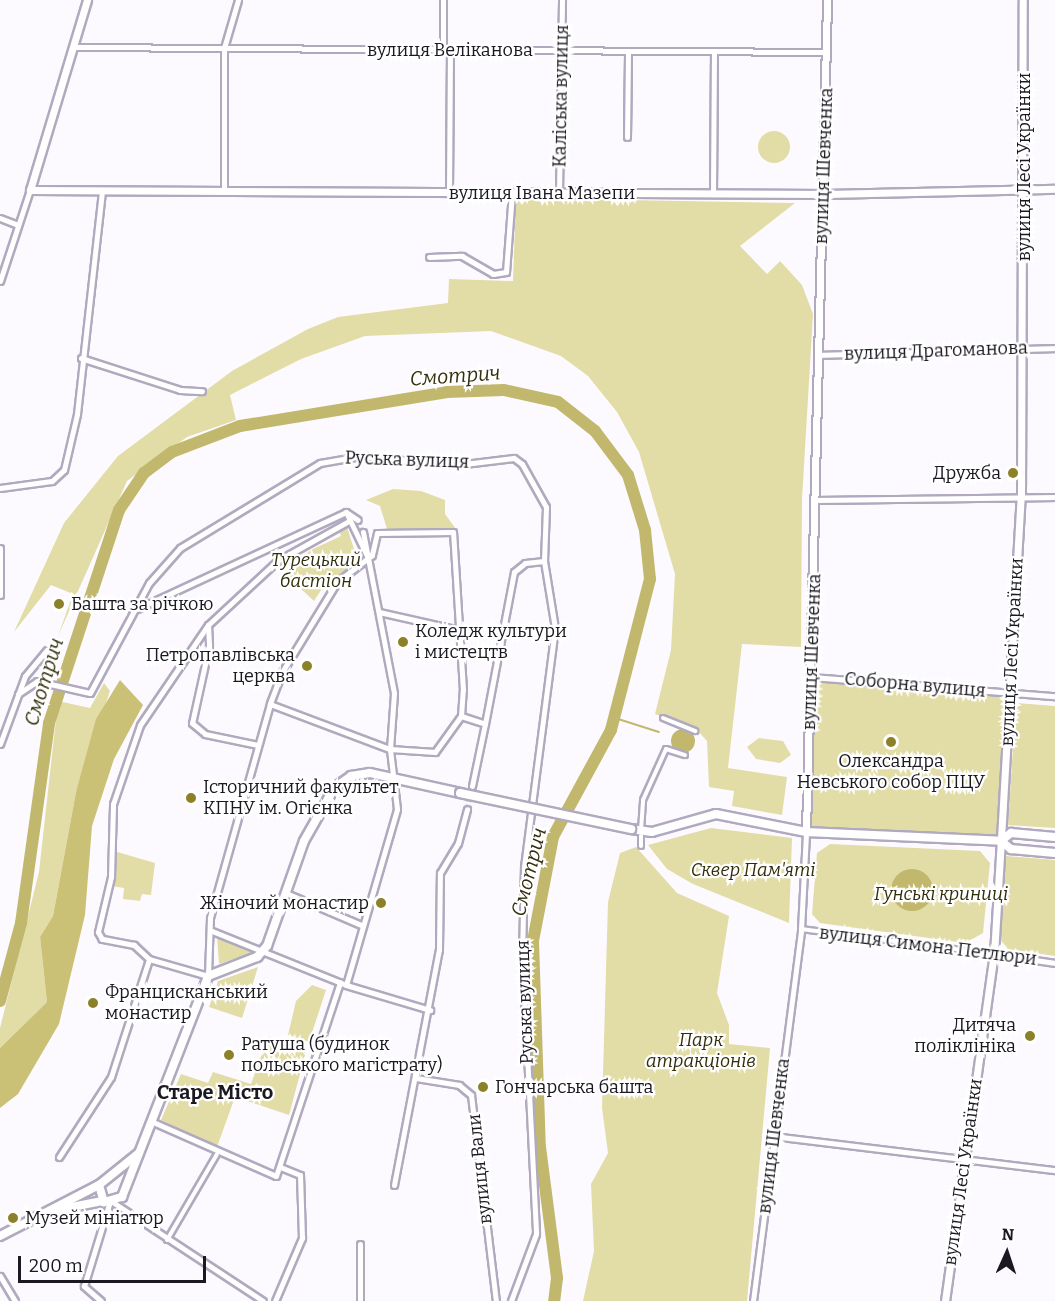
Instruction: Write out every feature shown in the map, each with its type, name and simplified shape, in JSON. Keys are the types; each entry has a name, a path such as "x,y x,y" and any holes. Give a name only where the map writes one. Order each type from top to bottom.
{"main road":[{"path":"35,1214 109,1203 124,1190 153,1122 208,976 264,949 304,841 334,788 351,776 391,775 460,793 641,833 716,814 807,832 1000,841 1011,849 1055,853"},
{"path":"1000,841 1011,834 1055,837"},
{"path":"0,1236 35,1214 99,1185 142,1150"},
{"path":"109,1178 124,1190"},
{"path":"99,1185 109,1203"}],"street":[{"path":"0,281 87,0"},
{"path":"224,191 224,48 238,0"},
{"path":"443,0 443,50"},
{"name":"Каліська вулиця","path":"559,193 562,0"},
{"name":"вулиця Шевченка","path":"753,1301 801,929 807,832 818,500 818,355 826,194 827,0"},
{"name":"вулиця Лесі Українки","path":"945,1301 994,954 1021,497 1026,189 1023,0"},
{"name":"вулиця Веліканова","path":"73,48 827,51"},
{"path":"449,192 450,50"},
{"path":"627,137 628,51"},
{"path":"713,194 714,51"},
{"name":"вулиця Івана Мазепи","path":"30,190 826,194 1055,189"},
{"path":"0,488 62,474 77,414 81,358 102,190"},
{"path":"429,257 462,256 493,274 506,272 512,193"},
{"path":"0,218 18,225"},
{"name":"вулиця Драгоманова","path":"818,355 1055,348"},
{"path":"81,358 174,388 202,391"},
{"name":"Руська вулиця","path":"18,694 30,683 44,681 84,693 96,687 149,583 180,548 253,499 340,456 456,465 514,458 546,507 544,561 555,628 526,840 522,955 536,1234 511,1301"},
{"path":"818,500 1055,497"},
{"path":"346,512 358,520"},
{"path":"346,512 368,558"},
{"path":"135,610 346,512"},
{"path":"270,704 390,749 435,752 460,716 459,630 453,531 377,533 368,558 337,582 282,672 270,704 258,745 210,918 212,931 208,976 149,959 134,945 98,936 111,877 112,804 134,736 208,625 277,561 349,521"},
{"path":"153,1122 217,1155 276,1176 280,1167 343,983 397,809 391,775 390,749 394,693 363,532"},
{"path":"0,548 0,596"},
{"path":"472,786 514,572 544,561"},
{"path":"379,612 459,630"},
{"path":"208,625 209,646 192,723 205,734 258,745"},
{"path":"0,744 18,694 47,650"},
{"name":"Соборна вулиця","path":"811,677 1055,696"},
{"path":"460,716 485,724"},
{"path":"663,718 695,731"},
{"path":"641,846 643,800 666,749 685,755"},
{"path":"393,1185 429,1010 439,942 439,879 458,843 467,808"},
{"path":"286,893 361,925"},
{"name":"вулиця Симона Петлюри","path":"801,929 1055,963"},
{"path":"212,931 264,949 343,983 429,1010"},
{"path":"59,1157 111,1077 149,959"},
{"name":"вулиця Вали","path":"416,1078 459,1085 471,1095 496,1301"},
{"path":"773,1136 1055,1170"},
{"path":"167,1240 217,1155"},
{"path":"275,1301 302,1238 300,1175 280,1167"},
{"path":"101,1301 84,1286 109,1203 263,1301"},
{"path":"360,1244 360,1301"},
{"path":"0,1276 15,1301"},
{"path":"753,1301 760,1301"}],"green space":[{"path":"774,131 785,136 790,147 785,158 774,163 763,158 758,147 763,136"},
{"path":"516,198 795,203 740,246 767,274 780,261 802,285 813,314 802,499 801,647 742,644 728,768 787,777 782,815 732,806 734,791 709,787 707,741 697,730 655,714 671,650 675,574 639,452 617,412 588,376 561,356 491,331 365,336 301,359 230,395 236,420 187,437 127,481 58,636 73,594 51,585 14,632 64,523 118,456 232,371 308,329 338,317 448,303 449,279 513,281"},
{"path":"393,489 421,491 445,500 445,514 456,529 387,529 380,506 366,500"},
{"name":"Турецький бастіон","path":"347,527 360,568 323,587 314,601 284,573 311,550 341,536 339,531"},
{"path":"811,677 1009,693 1001,841 807,832"},
{"path":"104,683 110,691 76,792 53,916 40,937 47,1002 0,1048 0,1028 39,872 58,701 90,708"},
{"path":"1016,703 1055,706 1055,828 1008,825"},
{"path":"759,738 783,741 791,755 780,763 756,759 747,747"},
{"name":"Сквер Пам'яті","path":"711,828 792,838 789,923 693,884 667,869 648,845"},
{"name":"Гунські криниці","path":"830,844 980,851 990,863 983,933 965,943 820,923 812,914 817,853"},
{"name":"Парк атракціонів","path":"636,847 677,893 729,916 717,993 729,1025 729,1044 770,1048 747,1301 583,1301 594,1251 591,1184 608,1153 602,1108 608,902 620,853"},
{"path":"114,851 155,863 151,895 142,894 140,901 123,899 124,888 112,886"},
{"path":"1006,856 1055,860 1055,956 1008,949 999,938"},
{"path":"217,936 253,946 252,953 219,964"},
{"path":"258,967 242,1018 209,1007 218,981"},
{"path":"312,985 326,990 309,1042 288,1035 296,1001"},
{"path":"268,1037 307,1048 289,1115 235,1097 217,1147 161,1120 181,1074 208,1083 213,1072 251,1084"}],"shaded area":[{"path":"120,680 143,705 114,759 92,826 85,915 59,1024 18,1094 0,1108 0,1048 47,1002 40,937 53,916 76,792 96,719"},
{"path":"683,729 688,730 694,736 694,746 688,752 683,753 678,752 672,746 671,741 672,736 678,730"},
{"path":"912,869 927,875 933,890 927,905 912,911 897,905 891,890 897,875"}],"waterway":[{"name":"Смотрич","path":"0,1001 21,923 49,723 119,510 144,473 172,452 240,426 447,392 504,390 558,402 595,431 628,475 645,530 650,579 611,730 553,837 533,941 540,1147 557,1278 554,1301"},
{"path":"615,718 659,732"}],"tunnel":[{"path":"358,520 363,532"},
{"path":"467,809 472,786"}],"place":[{"name":"Дружба","path":"1013,473"},
{"name":"Башта за річкою","path":"59,604"},
{"name":"Коледж культури і мистецтв","path":"403,642"},
{"name":"Петропавлівська церква","path":"307,666"},
{"name":"Олександра Невського собор ПЦУ","path":"891,742"},
{"name":"Історичний факультет КПНУ ім. Огієнка","path":"191,798"},
{"name":"Жіночий монастир","path":"381,903"},
{"name":"Францисканський монастир","path":"93,1003"},
{"name":"Дитяча поліклініка","path":"1030,1036"},
{"name":"Ратуша (будинок польського магістрату)","path":"229,1055"},
{"name":"Гончарська башта","path":"483,1087"},
{"name":"Музей мініатюр","path":"13,1218"}],"district":[{"name":"Старе Місто","path":"215,1092"}]}
